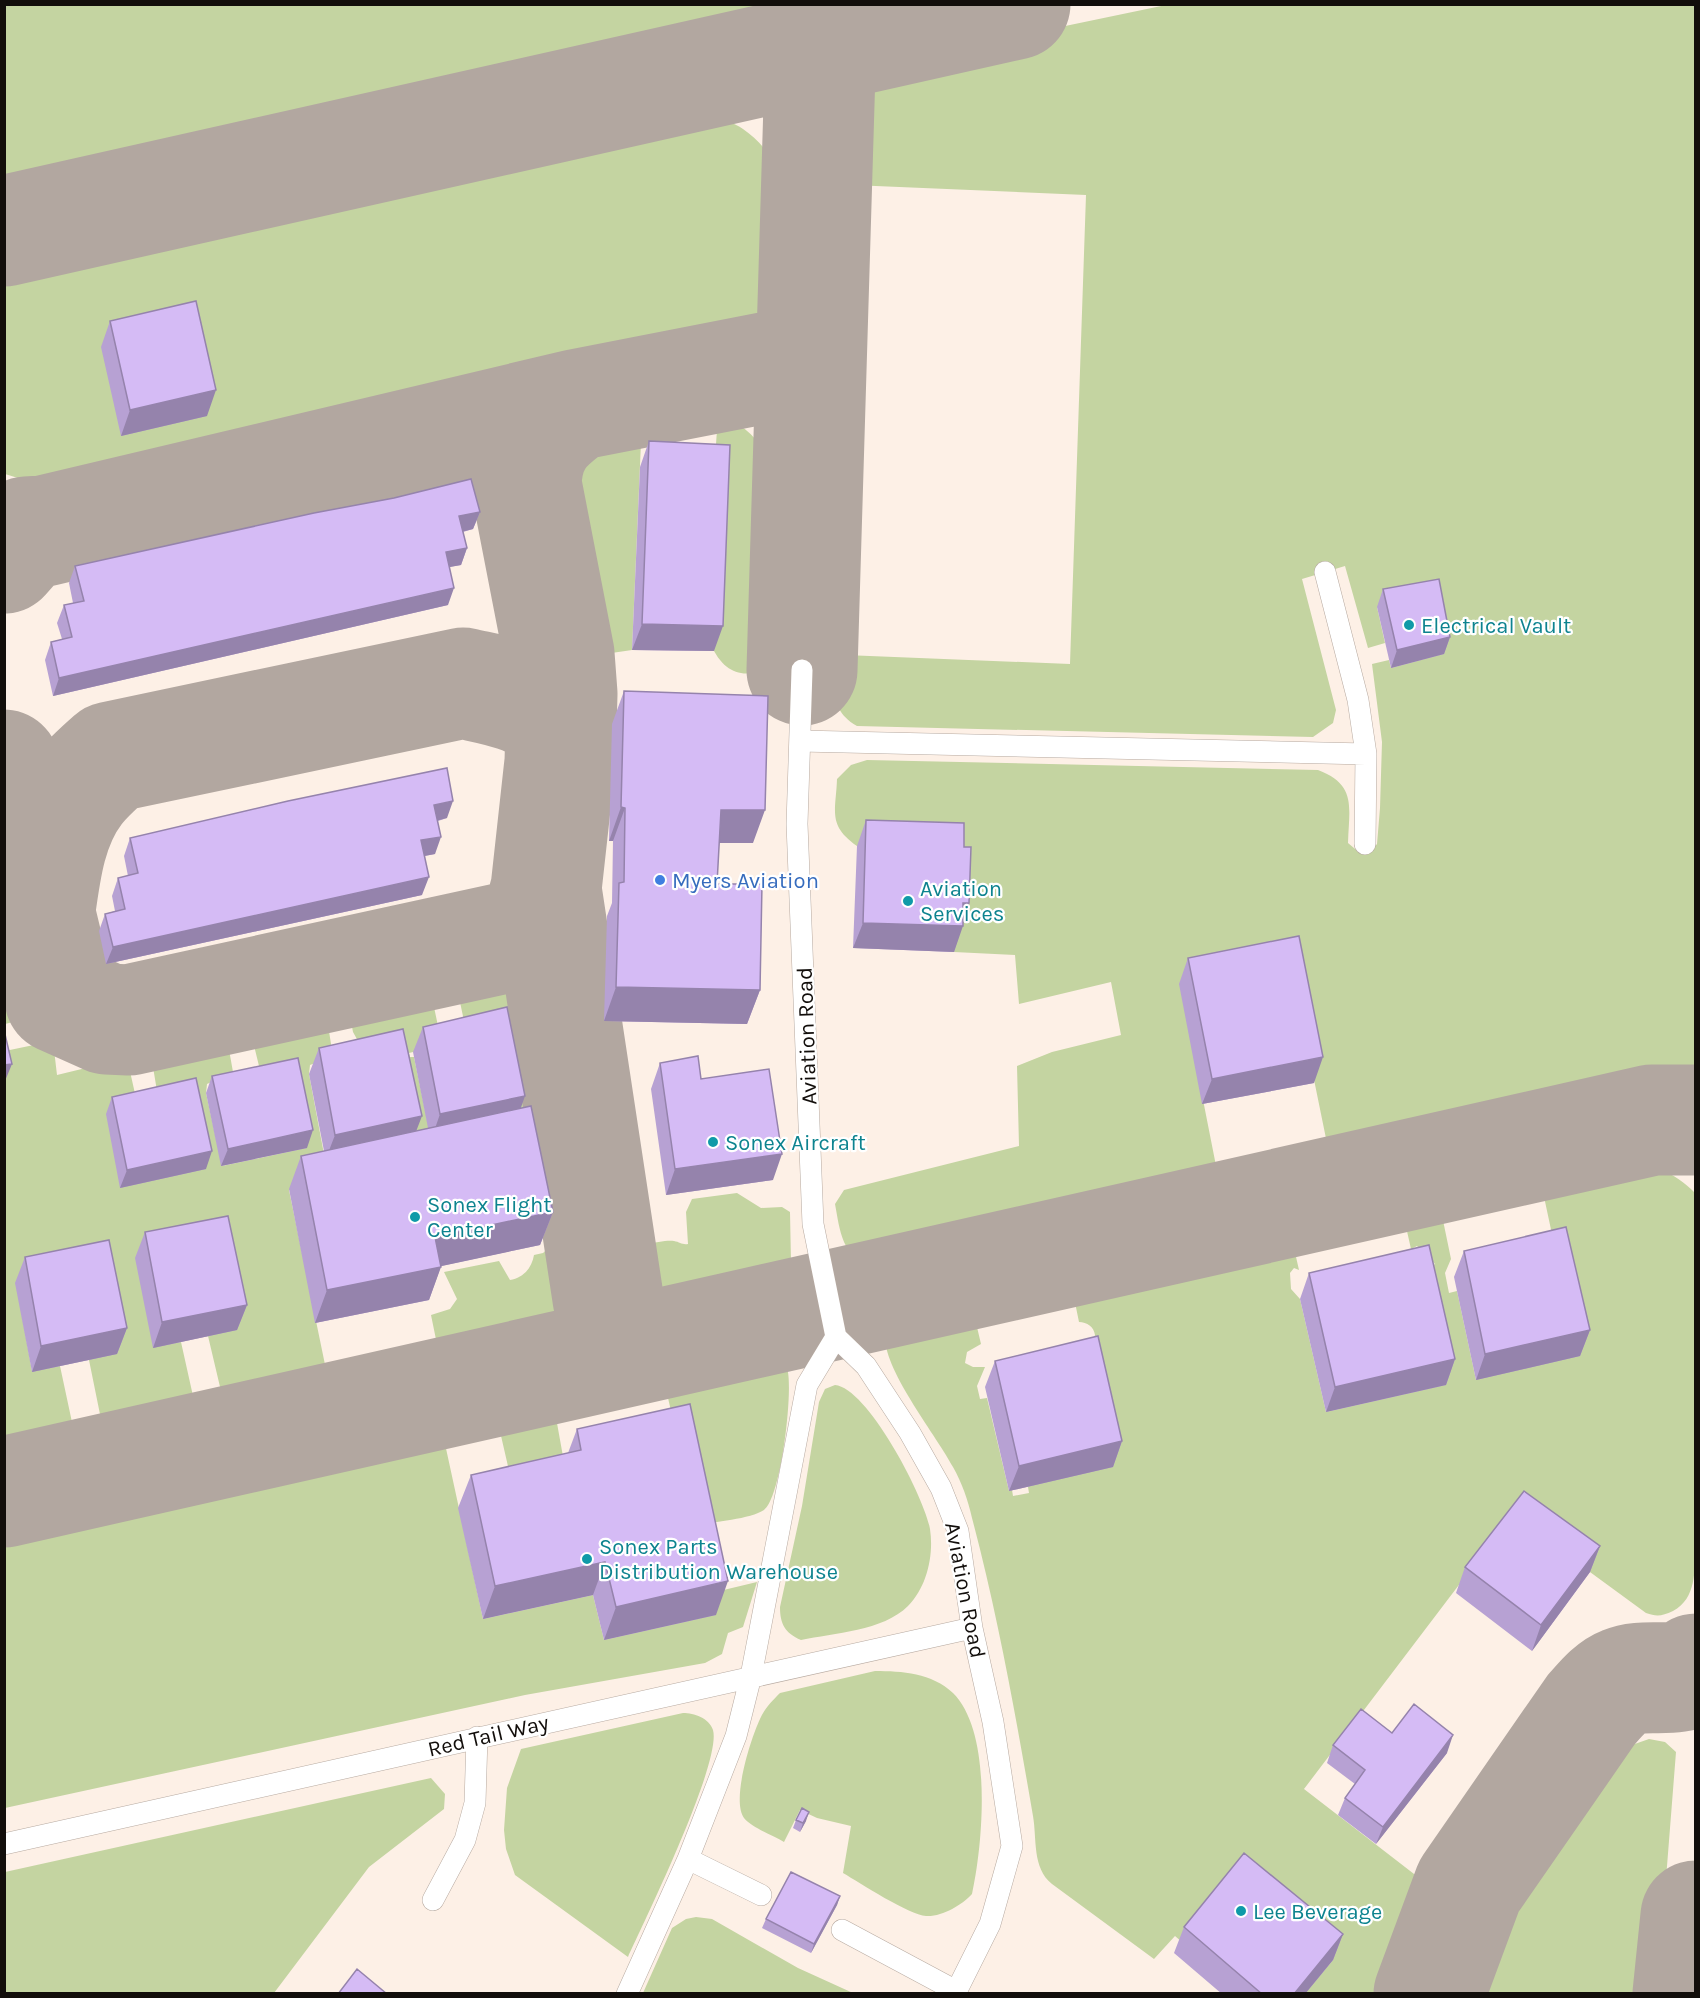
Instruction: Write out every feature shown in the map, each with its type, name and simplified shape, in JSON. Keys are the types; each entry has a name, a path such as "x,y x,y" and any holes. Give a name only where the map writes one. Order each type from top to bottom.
{"lane":[{"path":"1325,572 1358,700 1366,754 1365,844"},
{"name":"Aviation Road","path":"802,670 797,824 813,1224 836,1337 866,1366 910,1432 941,1488 958,1531 972,1628 993,1722 1012,1846 990,1924 956,1992"},
{"path":"800,741 1366,754"},
{"path":"627,1994 688,1859 736,1736 751,1676 807,1386 836,1337"},
{"name":"Red Tail Way","path":"4,1844 972,1628"},
{"path":"432,1900 467,1831 475,1803 477,1737"},
{"path":"688,1859 761,1895"},
{"path":"842,1930 956,1992"}],"green space":[{"path":"4,5 771,5 745,25 663,49 5,198"},
{"path":"1166,5 1695,5 1695,1073 1675,1082 1330,1158 1290,962 1180,983 1219,1181 877,1261 865,1260 856,1257 850,1251 841,1234 835,1204 844,1190 1019,1146 1017,1066 1052,1052 1121,1035 1111,982 1019,1004 1015,955 954,952 954,849 857,846 847,838 837,824 835,809 837,779 851,765 867,760 1318,770 1331,776 1345,790 1349,808 1348,843 1361,854 1369,853 1377,844 1382,742 1372,664 1389,660 1391,668 1443,654 1377,607 1385,643 1368,648 1345,566 1302,579 1336,710 1333,723 1313,737 857,726 842,714 838,707 836,664 845,655 1070,664 1086,195 852,185 855,136 864,105 882,79 896,68 931,54"},
{"path":"672,116 709,117 735,124 763,147 780,177 784,231 781,269 775,301 771,312 761,326 733,346 718,354 73,495 5,474 5,265"},
{"path":"718,415 748,431 762,447 775,479 770,673 738,672 725,665 714,651 721,470 715,459"},
{"path":"635,420 641,427 641,442 632,650 598,655 592,652 557,478 560,466 576,446 599,433"},
{"path":"5,821 18,886 4,890"},
{"path":"23,908 46,1014 5,1024 5,913"},
{"path":"521,970 546,987 566,1130 523,1139 468,1040 456,983"},
{"path":"430,988 442,1045 409,1053 410,1057 414,1057 431,1139 421,1155 353,1032 348,1006"},
{"path":"326,1012 331,1044 328,1058 310,1065 309,1074 329,1181 289,1190 329,1384 225,1408 208,1336 153,1347 181,1342 197,1414 104,1434 89,1360 16,1283 32,1371 60,1366 76,1441 5,1457 5,1051 53,1041 57,1075 127,1058 138,1107 159,1103 150,1049 226,1033 233,1072 207,1084 206,1093 222,1166 306,1148 290,1067 259,1066 250,1029"},
{"path":"1621,1162 1661,1170 1679,1179 1695,1193 1696,1547 1693,1583 1686,1599 1681,1606 1666,1614 1646,1613 1512,1515 1304,1789 1427,1884 1429,1907 1426,1922 1402,1993 1305,1993 1333,1960 1183,1943 1175,1936 1154,1959 1052,1884 1041,1870 1006,1667 969,1505 953,1467 910,1399 890,1361 886,1331 896,1324 972,1306 981,1344 967,1352 965,1363 973,1367 985,1367 977,1386 980,1399 987,1398 1009,1491 1012,1490 1013,1496 1029,1493 1028,1487 1095,1335 1090,1326 1079,1322 1071,1283 1291,1235 1299,1270 1294,1268 1290,1273 1291,1289 1300,1299 1326,1412 1445,1385 1427,1269 1435,1264 1417,1246 1411,1249 1402,1209 1439,1201 1451,1259 1445,1273 1449,1293 1457,1291 1476,1380 1556,1253 1540,1178"},
{"path":"737,1193 761,1208 782,1207 790,1212 791,1263 785,1278 758,1289 716,1300 674,1307 646,1307 634,1293 626,1254 641,1246 663,1241 688,1244 686,1212 692,1199"},
{"path":"580,1236 588,1292 581,1316 572,1325 558,1333 440,1359 431,1315 450,1309 457,1299 444,1272 499,1261 510,1280 515,1279 526,1272 534,1255 543,1253 556,1241"},
{"path":"772,1351 786,1365 789,1397 781,1466 770,1502 764,1510 750,1516 697,1525 663,1376"},
{"path":"835,1385 848,1391 863,1404 893,1446 926,1514 931,1539 930,1560 920,1590 908,1606 898,1614 858,1630 801,1640 784,1627 780,1607 802,1506 819,1402 825,1389"},
{"path":"553,1401 564,1462 513,1488 496,1414"},
{"path":"442,1430 483,1619 593,1595 604,1640 715,1615 711,1593 757,1582 743,1627 728,1633 722,1654 705,1663 525,1695 5,1808 4,1526"},
{"path":"875,1671 916,1674 945,1686 966,1711 974,1734 982,1789 979,1847 972,1894 957,1906 939,1915 926,1916 908,1910 843,1873 851,1826 817,1818 800,1810 784,1842 748,1822 741,1809 741,1784 752,1740 760,1719 774,1699 780,1693"},
{"path":"683,1713 696,1715 708,1722 713,1730 713,1747 695,1806 628,1957 515,1875 506,1849 504,1830 507,1788 521,1749"},
{"path":"1649,1739 1665,1742 1676,1752 1657,1993 1459,1993 1477,1937 1486,1920 1620,1754 1629,1746"},
{"path":"431,1778 445,1794 444,1809 369,1867 274,1993 5,1993 5,1872"},
{"path":"696,1917 712,1919 798,1968 853,1993 643,1993 672,1928 686,1919"}],"building":[{"path":"196,301 216,390 130,410 110,321"},
{"path":"649,441 730,445 723,626 642,624"},
{"path":"471,479 480,512 459,516 467,548 446,552 454,588 59,678 51,642 72,637 64,605 84,601 75,566 314,513 394,498"},
{"name":"Electrical Vault","path":"1439,579 1450,637 1397,650 1383,589"},
{"name":"Myers Aviation","path":"624,691 768,696 765,810 721,810 717,884 762,884 760,990 616,987 619,883 624,882 625,808 621,807"},
{"path":"447,768 453,801 434,805 441,837 421,840 429,877 113,947 105,914 125,909 118,878 138,873 130,838 288,801"},
{"name":"Aviation Services","path":"866,820 964,823 964,847 971,847 969,903 963,903 963,926 863,923"},
{"path":"1299,936 1323,1057 1212,1079 1188,958"},
{"path":"507,1007 525,1096 440,1114 423,1027"},
{"path":"403,1029 422,1116 335,1135 319,1048"},
{"path":"4,1030 12,1064 4,1065"},
{"name":"Sonex Aircraft","path":"698,1056 701,1079 769,1069 782,1154 675,1169 660,1063"},
{"path":"298,1058 313,1130 228,1149 212,1076"},
{"path":"196,1078 212,1151 127,1170 112,1097"},
{"name":"Sonex Flight Center","path":"531,1106 553,1212 435,1237 441,1267 327,1290 301,1156"},
{"path":"228,1216 247,1305 162,1322 145,1232"},
{"path":"1566,1227 1590,1330 1485,1354 1464,1251"},
{"path":"109,1240 127,1328 41,1346 25,1257"},
{"path":"1429,1245 1455,1359 1335,1387 1309,1273"},
{"path":"1098,1336 1122,1441 1019,1466 995,1361"},
{"name":"Sonex Parts Distribution Warehouse","path":"690,1404 728,1581 616,1607 605,1562 495,1586 471,1475 581,1450 577,1429"},
{"path":"1524,1491 1600,1546 1541,1625 1465,1567"},
{"path":"1414,1704 1453,1735 1383,1827 1345,1798 1365,1770 1333,1745 1361,1709 1392,1733"},
{"path":"802,1808 809,1812 803,1823 796,1820"},
{"name":"Lee Beverage","path":"1244,1853 1343,1934 1294,1994 1262,1994 1184,1927"},
{"path":"791,1872 840,1896 814,1944 766,1919"},
{"path":"357,1969 387,1994 338,1994"}],"taxiway":[{"path":"802,670 822,4"},
{"path":"4,231 1015,4"},
{"path":"4,558 27,532 44,531 575,405 811,359"},
{"path":"4,765 60,998 107,1019 129,1020 527,933 538,919 546,889 560,762 562,694 559,654 526,484 527,470 539,438 554,421 575,405"},
{"path":"39,917 50,850 61,819 82,786 111,757 463,683 504,692 531,703 552,719 560,731"},
{"path":"546,889 608,1298 615,1317 624,1329 656,1343"},
{"path":"4,1492 1652,1120 1696,1120"},
{"path":"1429,1994 1469,1886 1591,1710 1610,1690 1623,1682 1641,1678 1670,1678 1688,1674 1696,1669"},
{"path":"1688,1994 1696,1916"}],"place":[{"name":"Electrical Vault","path":"1409,625"},
{"name":"Myers Aviation","path":"660,880"},
{"name":"Aviation Services","path":"908,901"},
{"name":"Sonex Aircraft","path":"713,1142"},
{"name":"Sonex Flight Center","path":"415,1217"},
{"name":"Sonex Parts Distribution Warehouse","path":"587,1559"},
{"name":"Lee Beverage","path":"1241,1911"}]}
